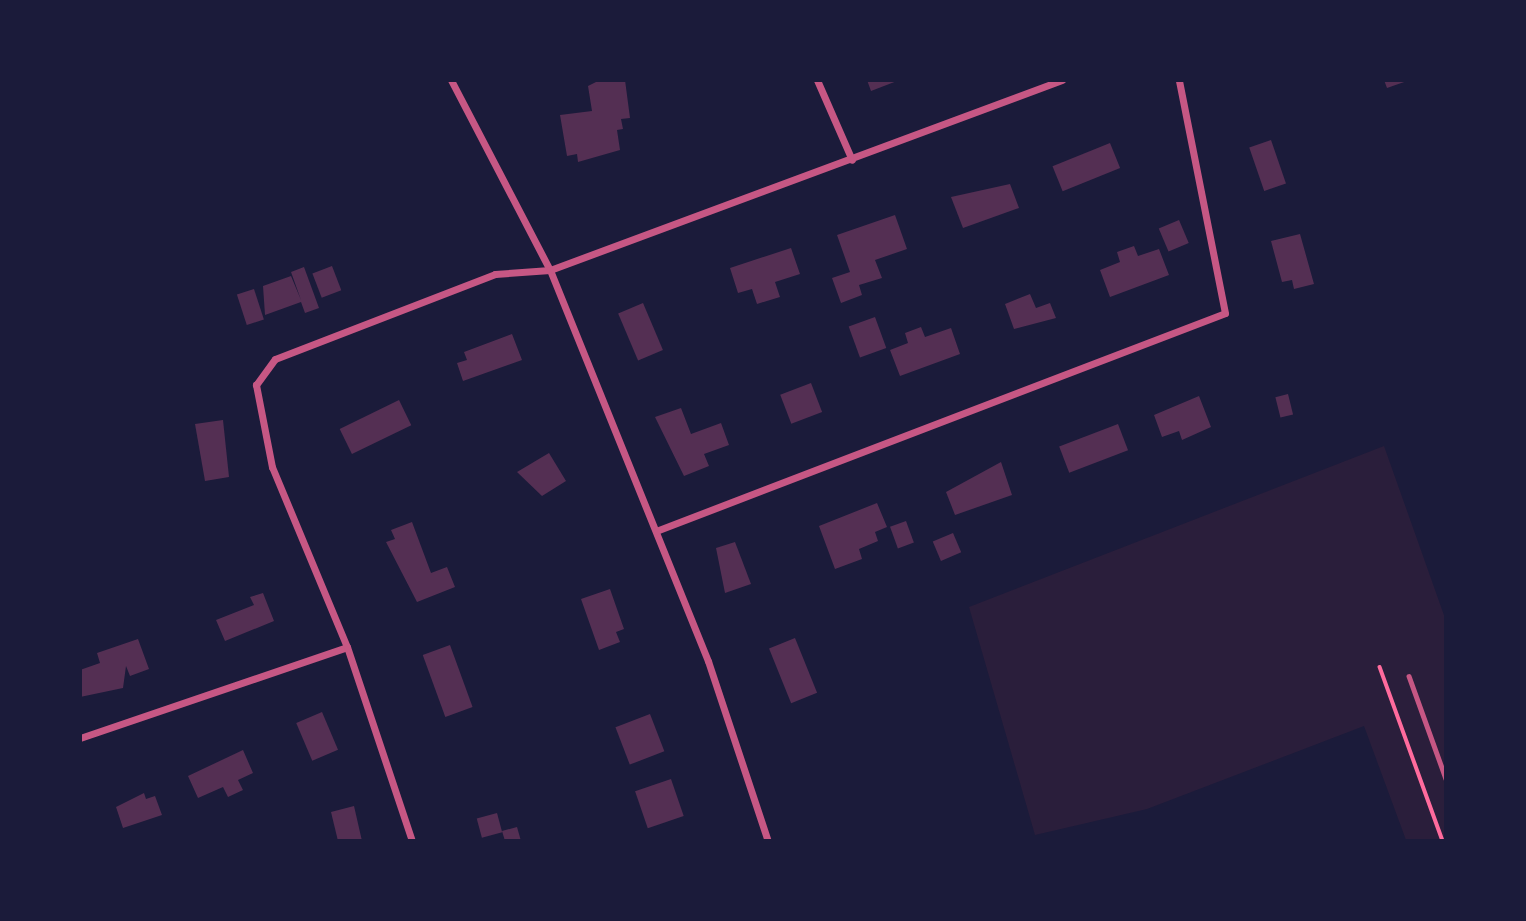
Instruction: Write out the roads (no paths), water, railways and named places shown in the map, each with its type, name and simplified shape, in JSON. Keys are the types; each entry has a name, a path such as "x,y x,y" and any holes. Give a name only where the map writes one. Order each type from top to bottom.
{"street":[{"path":"451,80 550,270 656,531 768,841"},
{"path":"817,80 852,160"},
{"path":"412,841 346,647 272,467 256,385 275,359 495,274 550,270 1062,80"},
{"path":"656,531 1225,313 1179,80"},
{"path":"80,738 346,647"}],"lane":[{"path":"1409,676 1446,779"}]}
